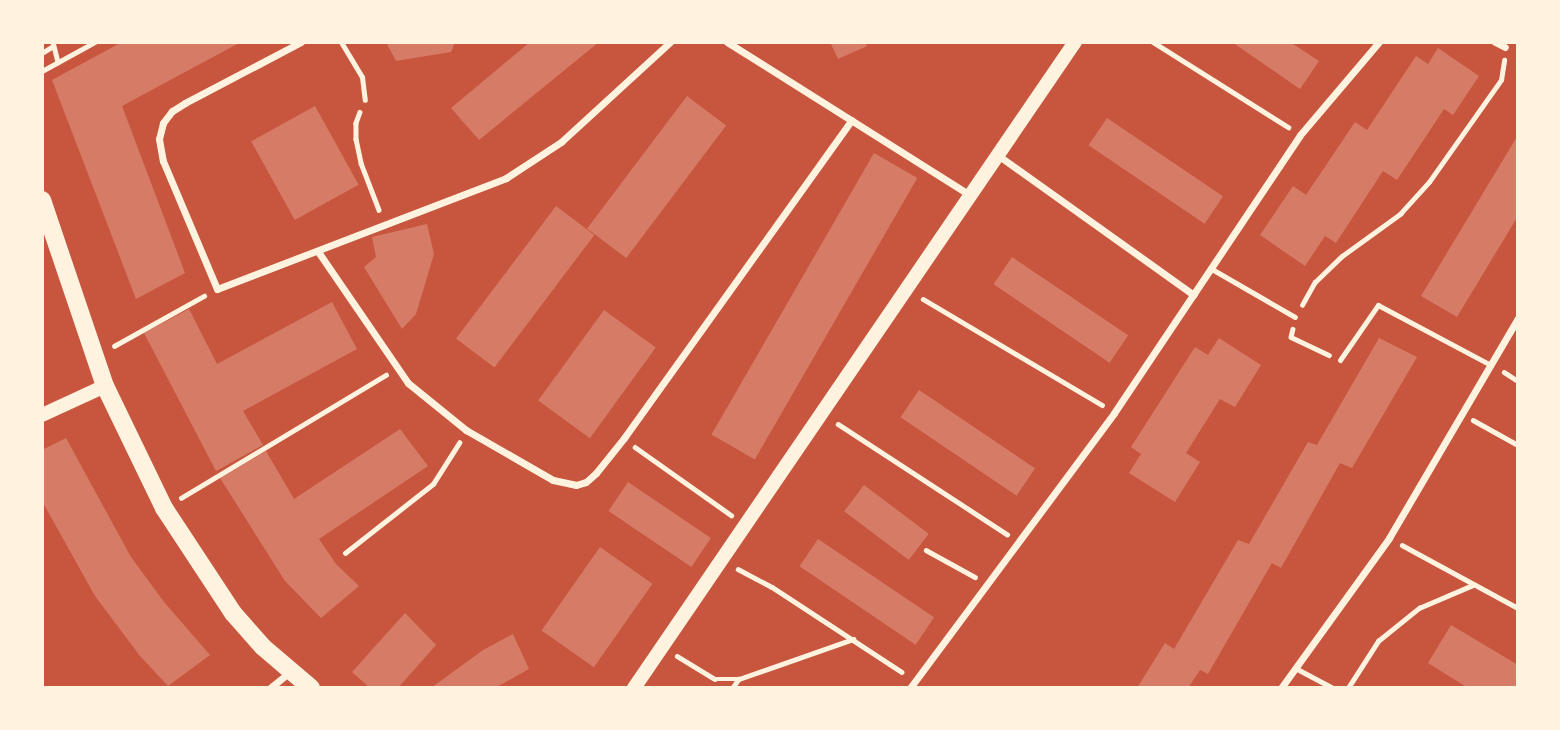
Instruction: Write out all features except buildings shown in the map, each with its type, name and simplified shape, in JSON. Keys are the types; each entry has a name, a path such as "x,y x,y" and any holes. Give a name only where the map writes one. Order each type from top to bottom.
{"main road":[{"path":"635,688 1075,42"},
{"path":"42,200 93,357 164,508 233,612 290,672 312,688"},
{"path":"42,415 105,386"}],"street":[{"path":"301,42 185,103 172,111 163,123 159,139 163,161 218,289 318,253 384,224 470,194 506,178 541,157 670,42"},
{"path":"727,42 970,195"},
{"path":"912,684 1114,413 1300,135 1379,42"},
{"path":"1495,42 1505,47"},
{"path":"318,253 396,369 431,404 466,430 553,480 576,485 586,482 624,438 852,120"},
{"path":"999,156 1194,295"},
{"path":"1281,688 1389,538 1518,318"},
{"path":"270,688 290,672"}],"lane":[{"path":"341,42 362,77 365,100"},
{"path":"1210,268 1295,317"},
{"path":"1340,360 1378,306 1491,365"},
{"path":"1297,669 1332,688"}],"path":[{"path":"42,71 95,42"},
{"path":"1153,42 1300,135"},
{"path":"42,52 54,44 58,62"},
{"path":"1340,360 1291,337 1295,317 1315,282 1342,256 1401,214 1429,182 1501,80 1505,47"},
{"path":"365,100 356,123 356,139 361,163 384,224"},
{"path":"93,357 218,289"},
{"path":"938,308 1114,413"},
{"path":"164,508 396,369"},
{"path":"1463,415 1518,445"},
{"path":"852,433 1019,542"},
{"path":"624,438 746,525"},
{"path":"345,553 433,484 452,456"},
{"path":"1389,538 1518,608"},
{"path":"926,550 988,584"},
{"path":"754,578 853,639 912,684"},
{"path":"1348,688 1378,640 1419,608 1473,585"},
{"path":"693,667 715,679 739,679 853,639"},
{"path":"733,688 739,679"}]}
